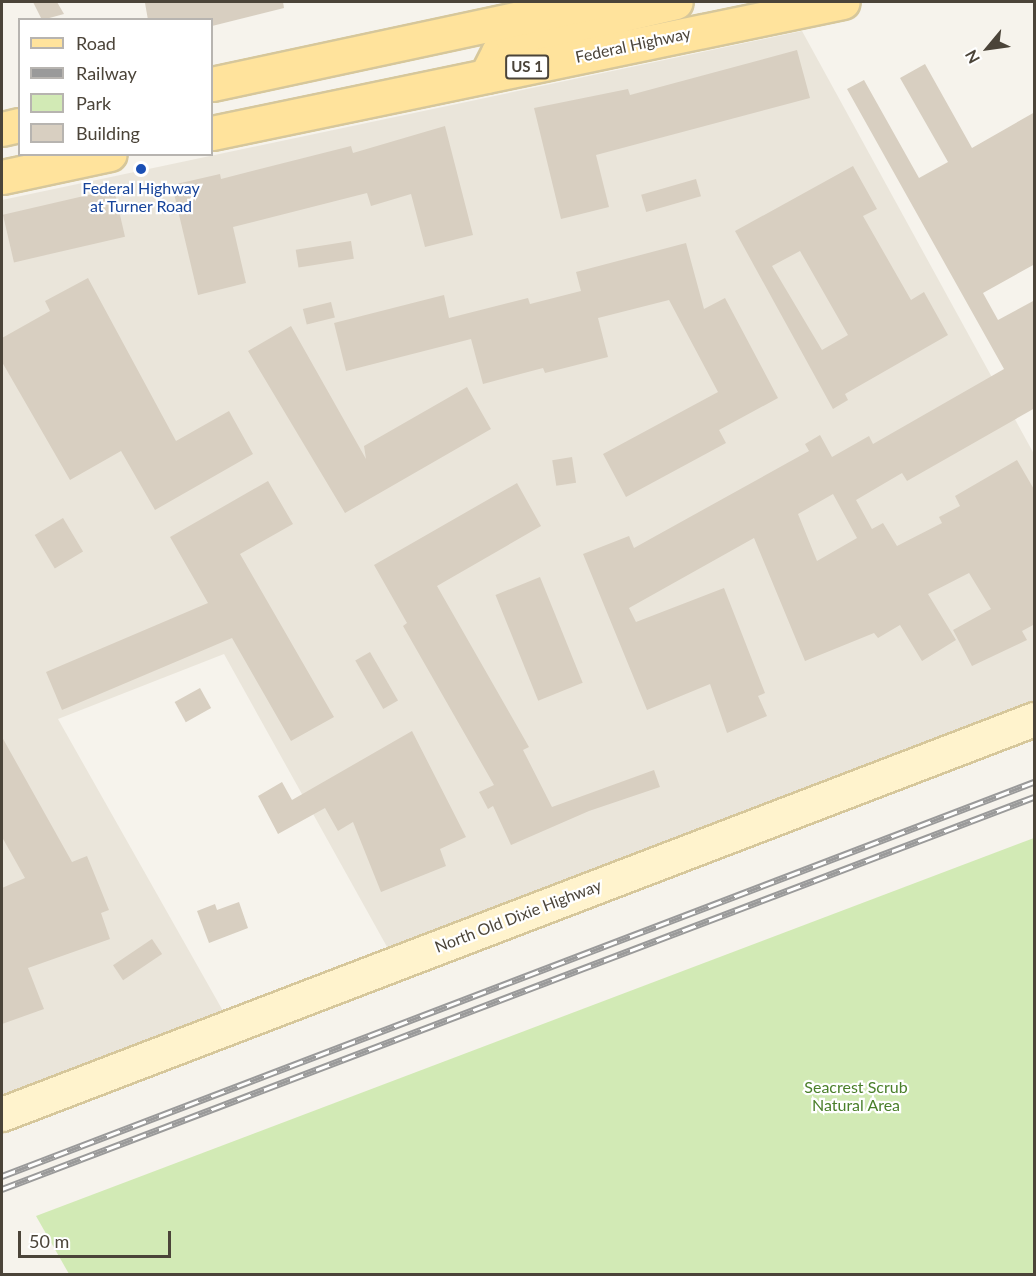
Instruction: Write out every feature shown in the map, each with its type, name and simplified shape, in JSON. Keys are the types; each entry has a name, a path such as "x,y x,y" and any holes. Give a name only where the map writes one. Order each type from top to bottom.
{"main road":[{"path":"213,84 596,2"},
{"path":"486,76 498,52 513,39 676,2"},
{"name":"Federal Highway","path":"213,133 832,3"},
{"path":"2,129 18,125"},
{"path":"2,177 101,156"}],"street":[{"name":"North Old Dixie Highway","path":"2,1114 1035,719"}],"shaded area":[{"path":"802,31 1034,454 1034,708 391,954 224,654 58,719 227,1018 2,1104 2,200"}],"green space":[{"name":"Seacrest Scrub Natural Area","path":"1034,838 1034,1274 69,1274 36,1216"}],"building":[{"path":"33,2 57,2 64,14 49,18 41,18"},
{"path":"283,2 284,8 213,26 213,18 148,18 145,3"},
{"path":"797,50 810,98 596,155 609,207 561,219 534,108 628,89 630,95"},
{"path":"925,64 972,148 1035,112 1035,264 983,293 998,320 1035,300 1035,408 907,481 902,473 856,500 872,529 883,523 897,546 942,523 939,517 960,506 955,496 1017,460 1035,491 1035,624 1022,631 1027,640 972,666 953,630 991,609 969,573 928,594 956,640 922,661 900,625 878,638 874,633 805,661 754,538 629,608 636,622 724,588 765,693 758,696 767,716 727,733 710,684 647,710 583,554 629,536 634,548 809,451 805,444 820,435 832,457 869,436 873,444 1004,369 847,89 864,80 919,178 948,162 900,78","holes":["833,494 857,538 817,561 798,514"]},
{"path":"445,126 473,235 425,247 411,194 371,206 367,193 233,227 246,283 198,295 172,185 220,174 221,179 351,146 353,153"},
{"path":"853,166 877,209 863,216 911,300 924,292 948,335 845,394 848,400 833,409 735,231","holes":["800,251 848,335 822,350 772,266"]},
{"path":"696,179 701,196 646,212 641,195"},
{"path":"114,189 125,237 14,262 3,215"},
{"path":"351,241 354,259 299,268 296,250"},
{"path":"686,243 704,309 725,298 778,398 719,430 726,443 626,497 603,454 718,392 669,300 598,318 608,357 545,373 543,368 483,384 471,339 346,371 334,323 444,295 449,318 528,298 530,304 581,291 576,272"},
{"path":"88,278 176,441 229,411 253,454 155,510 121,451 70,480 2,362 2,338 50,311 45,301"},
{"path":"331,302 335,318 307,325 303,309"},
{"path":"291,326 366,459 364,446 467,387 491,429 345,513 248,351"},
{"path":"572,457 576,483 556,486 552,460"},
{"path":"268,481 293,524 240,554 334,717 291,741 232,638 62,710 46,672 208,603 170,537"},
{"path":"517,483 541,526 437,586 529,747 523,750 552,807 654,770 660,787 589,811 511,845 493,806 488,809 479,792 494,785 403,626 407,623 374,565"},
{"path":"63,518 83,551 55,568 35,535"},
{"path":"540,577 583,683 538,701 495,595"},
{"path":"370,652 398,700 383,709 355,660"},
{"path":"200,688 211,708 186,722 175,702"},
{"path":"412,731 466,837 440,849 446,866 381,892 353,822 338,831 325,808 278,834 258,796 282,782 292,800"},
{"path":"2,737 72,862 87,856 109,910 101,913 110,939 28,968 44,1009 2,1024 2,888 25,878 2,837"},
{"path":"239,902 248,928 209,943 197,911 215,904 217,910"},
{"path":"152,939 162,954 123,980 113,965"}],"railway":[{"path":"2,1176 1034,782"},
{"path":"2,1189 1034,797"}],"place":[{"name":"Federal Highway at Turner Road","path":"141,169"}]}
